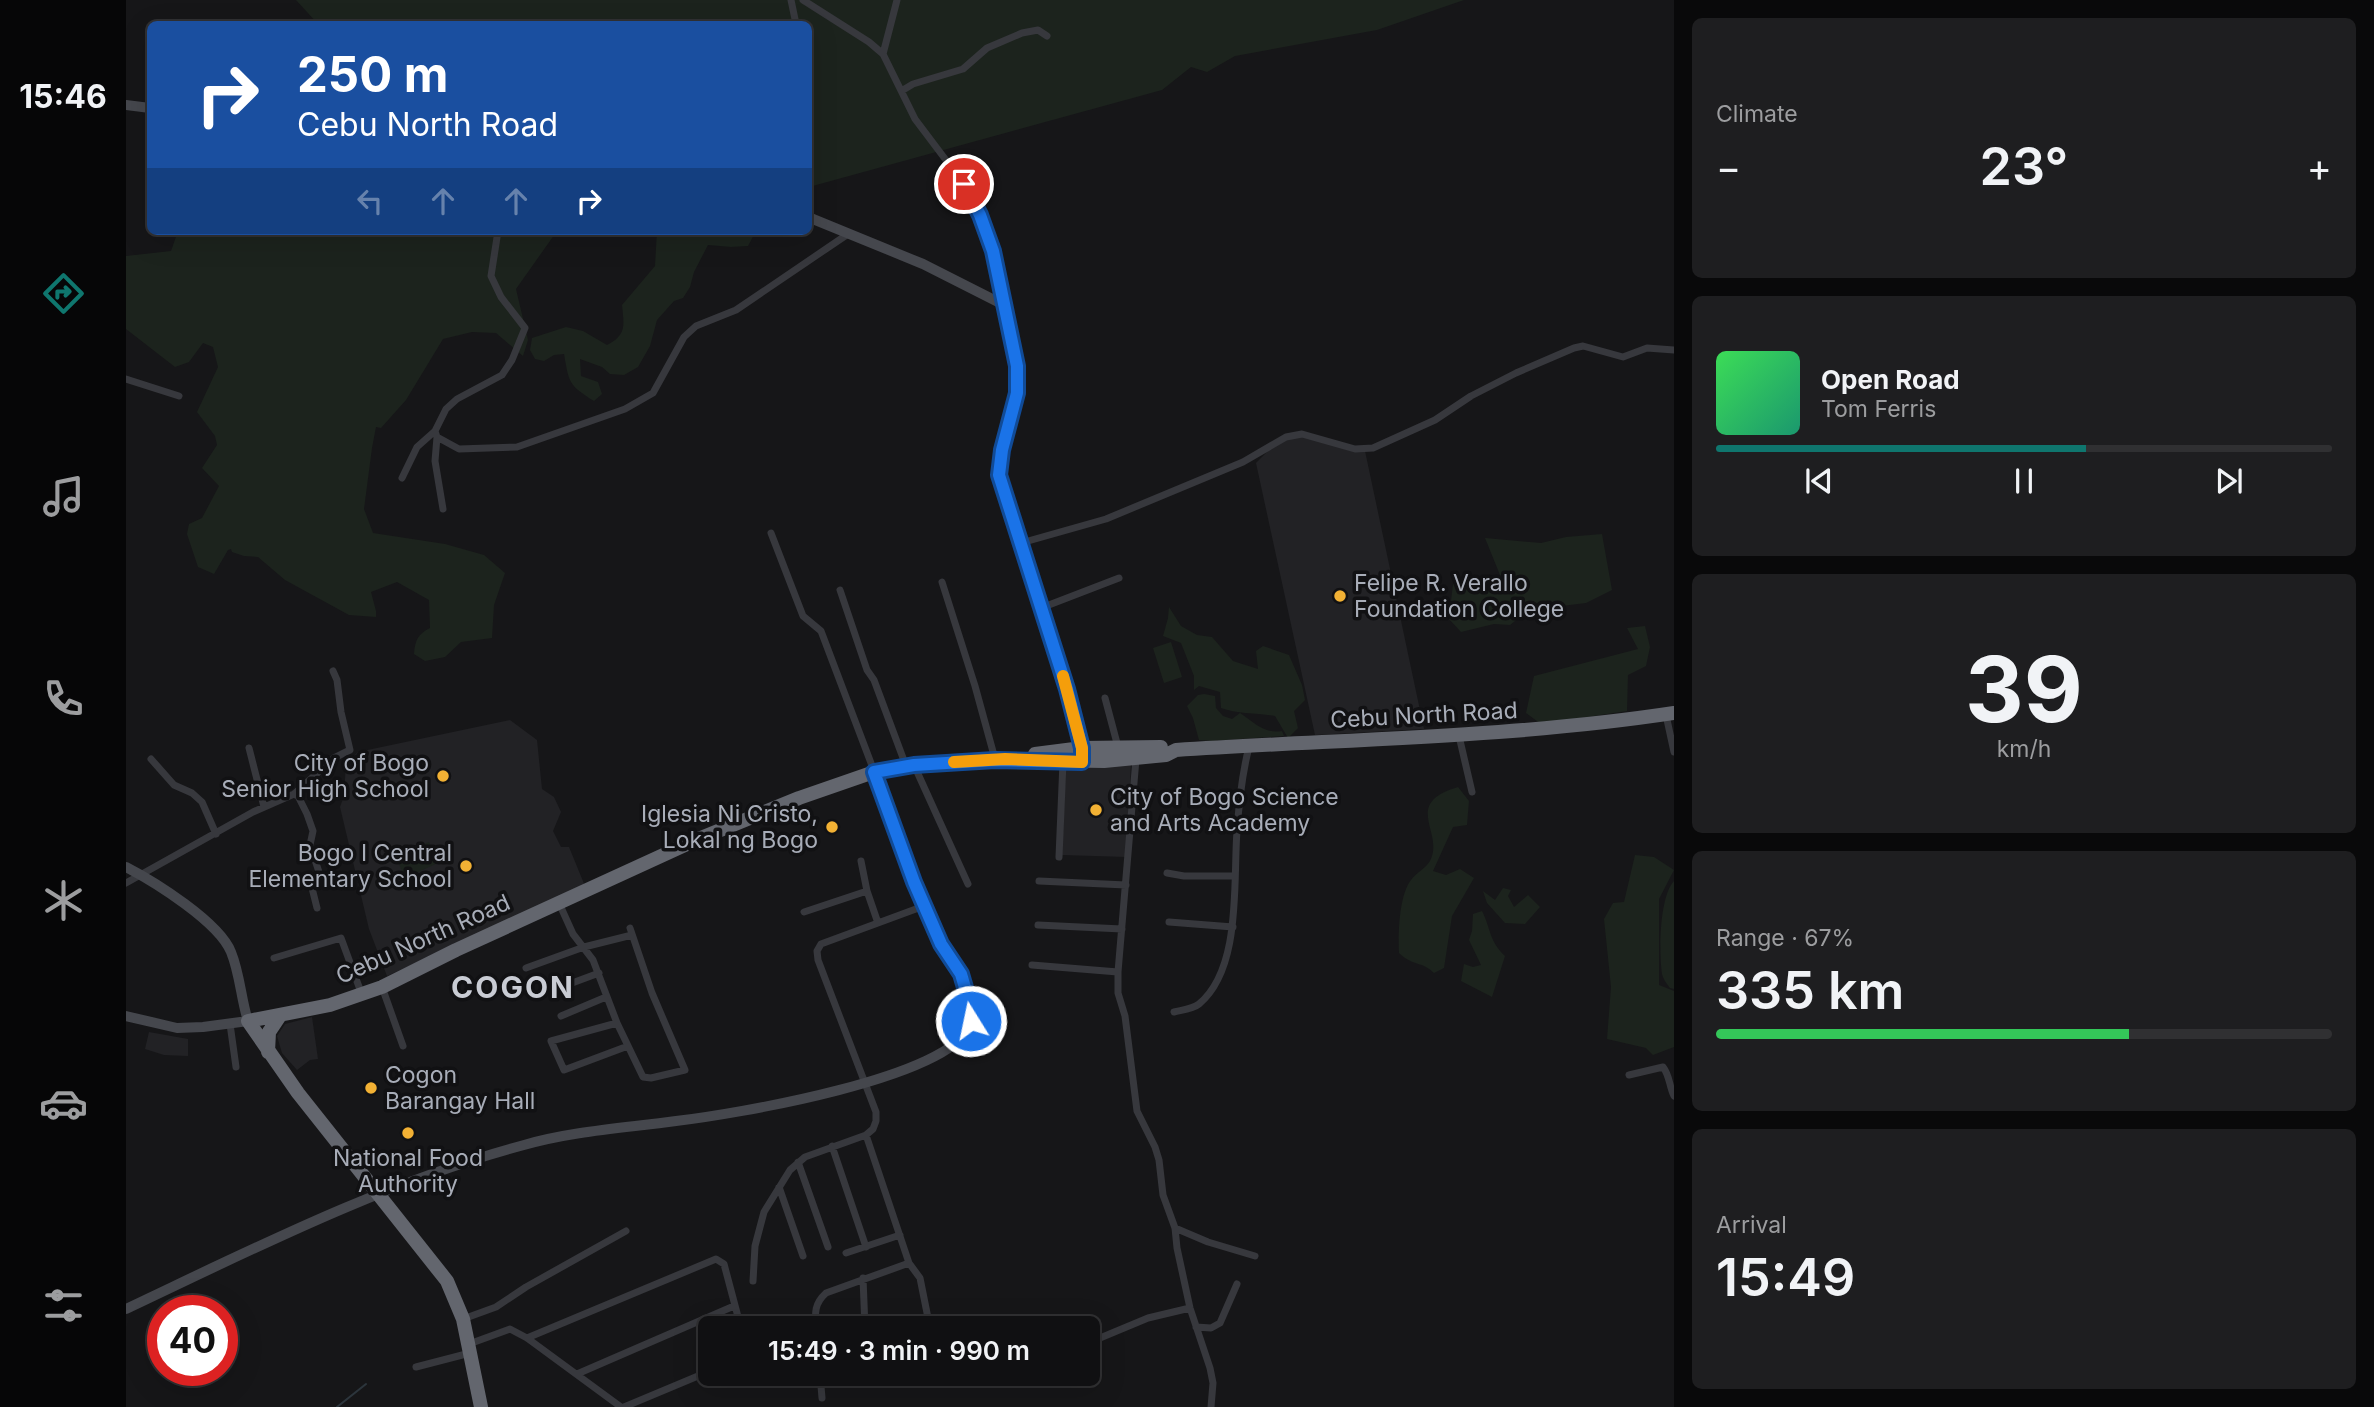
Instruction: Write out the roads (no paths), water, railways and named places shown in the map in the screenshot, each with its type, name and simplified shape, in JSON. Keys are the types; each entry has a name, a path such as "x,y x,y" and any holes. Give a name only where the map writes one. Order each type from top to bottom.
{"highway":[{"name":"Cebu North Road","path":"248,1021 279,1017 362,995 696,840 799,798 874,772 910,765 1136,753 1165,747 1176,750 1249,747 1546,730 1670,714"},
{"name":"Cebu North Road","path":"1098,754 1118,747 1136,753"},
{"name":"Cebu North Road","path":"1000,759 1063,762 1082,755"},
{"path":"268,1052 269,1032 279,1017"},
{"path":"248,1021 268,1052 447,1281 463,1319 481,1407"}],"street":[{"path":"791,0 795,21"},
{"path":"803,0 869,42 883,54 915,119 964,184 980,215 993,251 1006,306 1018,383 1002,450 999,475 1067,689 1082,755"},
{"path":"883,54 897,0"},
{"path":"903,90 913,84 963,69 987,48 1022,33 1038,30 1047,36"},
{"path":"126,105 147,108"},
{"path":"812,219 923,264 1006,306"},
{"path":"436,434 459,449 517,447 625,409 653,393 684,337 696,326 736,310 848,234"},
{"path":"443,509 435,461 436,434 446,410 457,399 502,375 525,328 501,297 491,276 497,235"},
{"path":"1021,543 1106,519 1243,462 1286,437 1302,434 1355,449 1373,448 1436,419 1471,396 1517,373 1574,348 1583,346 1623,357 1647,348 1674,350"},
{"path":"126,379 179,396"},
{"path":"402,478 417,447 436,434"},
{"path":"126,1310 428,1174 527,1144 581,1133 733,1114 815,1097 912,1065 961,1040 971,1021 970,1000 961,974 941,944 923,906 821,631 803,617 771,533"},
{"path":"1041,608 1119,578"},
{"path":"942,582 1000,759"},
{"path":"840,590 867,670 968,884"},
{"path":"126,883 264,807 294,794 334,758 350,750 337,680 332,671"},
{"path":"1105,698 1118,747"},
{"path":"1670,714 1674,752"},
{"path":"1459,736 1472,792"},
{"path":"1174,1012 1197,1007 1205,999 1218,979 1230,944 1242,773 1249,747"},
{"path":"249,748 264,807"},
{"path":"1136,753 1118,993 1125,1016 1136,1111 1155,1146 1159,1160 1163,1195 1175,1228 1190,1308 1210,1368 1213,1383 1211,1407"},
{"path":"152,759 174,785 192,793 202,802 216,834"},
{"path":"1059,857 1063,762"},
{"path":"294,794 298,796 313,831 310,845 320,875 312,880 311,884 317,908"},
{"path":"862,861 867,891 878,923"},
{"path":"126,867 142,875 223,936 236,964 248,1021 177,1028 126,1016"},
{"path":"1167,873 1184,876 1235,876"},
{"path":"1039,881 1126,885"},
{"path":"804,912 867,891"},
{"path":"526,968 584,947 631,931 667,1032 685,1070 651,1078 643,1077 606,997 599,973 584,947 573,934 559,903"},
{"path":"753,1282 755,1246 764,1212 798,1162 832,1146 866,1135 873,1129 876,1121 876,1112 866,1082 843,1027 817,951 821,944 923,906"},
{"path":"1169,922 1233,927"},
{"path":"1038,925 1122,929"},
{"path":"274,958 341,938 362,995"},
{"path":"1032,965 1118,972"},
{"path":"564,986 599,973"},
{"path":"382,987 403,1046"},
{"path":"561,1016 606,997"},
{"path":"617,1023 551,1041 564,1070 628,1046"},
{"path":"230,1024 236,1067"},
{"path":"1629,1074 1663,1067 1672,1076 1670,1089 1674,1096"},
{"path":"866,1135 909,1263 920,1278 928,1316"},
{"path":"832,1146 866,1247"},
{"path":"798,1162 828,1247"},
{"path":"779,1187 803,1255"},
{"path":"1175,1228 1208,1242 1255,1256"},
{"path":"463,1319 496,1307 526,1287 626,1231"},
{"path":"846,1253 900,1235"},
{"path":"527,1338 716,1259 724,1264 737,1316"},
{"path":"815,1316 818,1300 826,1293 909,1263"},
{"path":"863,1279 865,1316"},
{"path":"1196,1327 1211,1328 1220,1323 1237,1284"},
{"path":"576,1374 734,1306"},
{"path":"1100,1338 1138,1322 1190,1308"},
{"path":"416,1367 470,1348 505,1329 510,1329 527,1338 622,1407 698,1376"},
{"path":"821,1386 822,1398"}],"waterway":[{"path":"337,1407 366,1384"}],"place":[{"name":"Felipe R. Verallo Foundation College","path":"1340,596"},
{"name":"City of Bogo Senior High School","path":"443,776"},
{"name":"City of Bogo Science and Arts Academy","path":"1096,810"},
{"name":"Iglesia Ni Cristo, Lokal ng Bogo","path":"832,827"},
{"name":"Bogo I Central Elementary School","path":"466,866"},
{"name":"Cogon Barangay Hall","path":"371,1088"},
{"name":"National Food Authority","path":"408,1133"}],"district":[{"name":"COGON","path":"513,988"}]}
